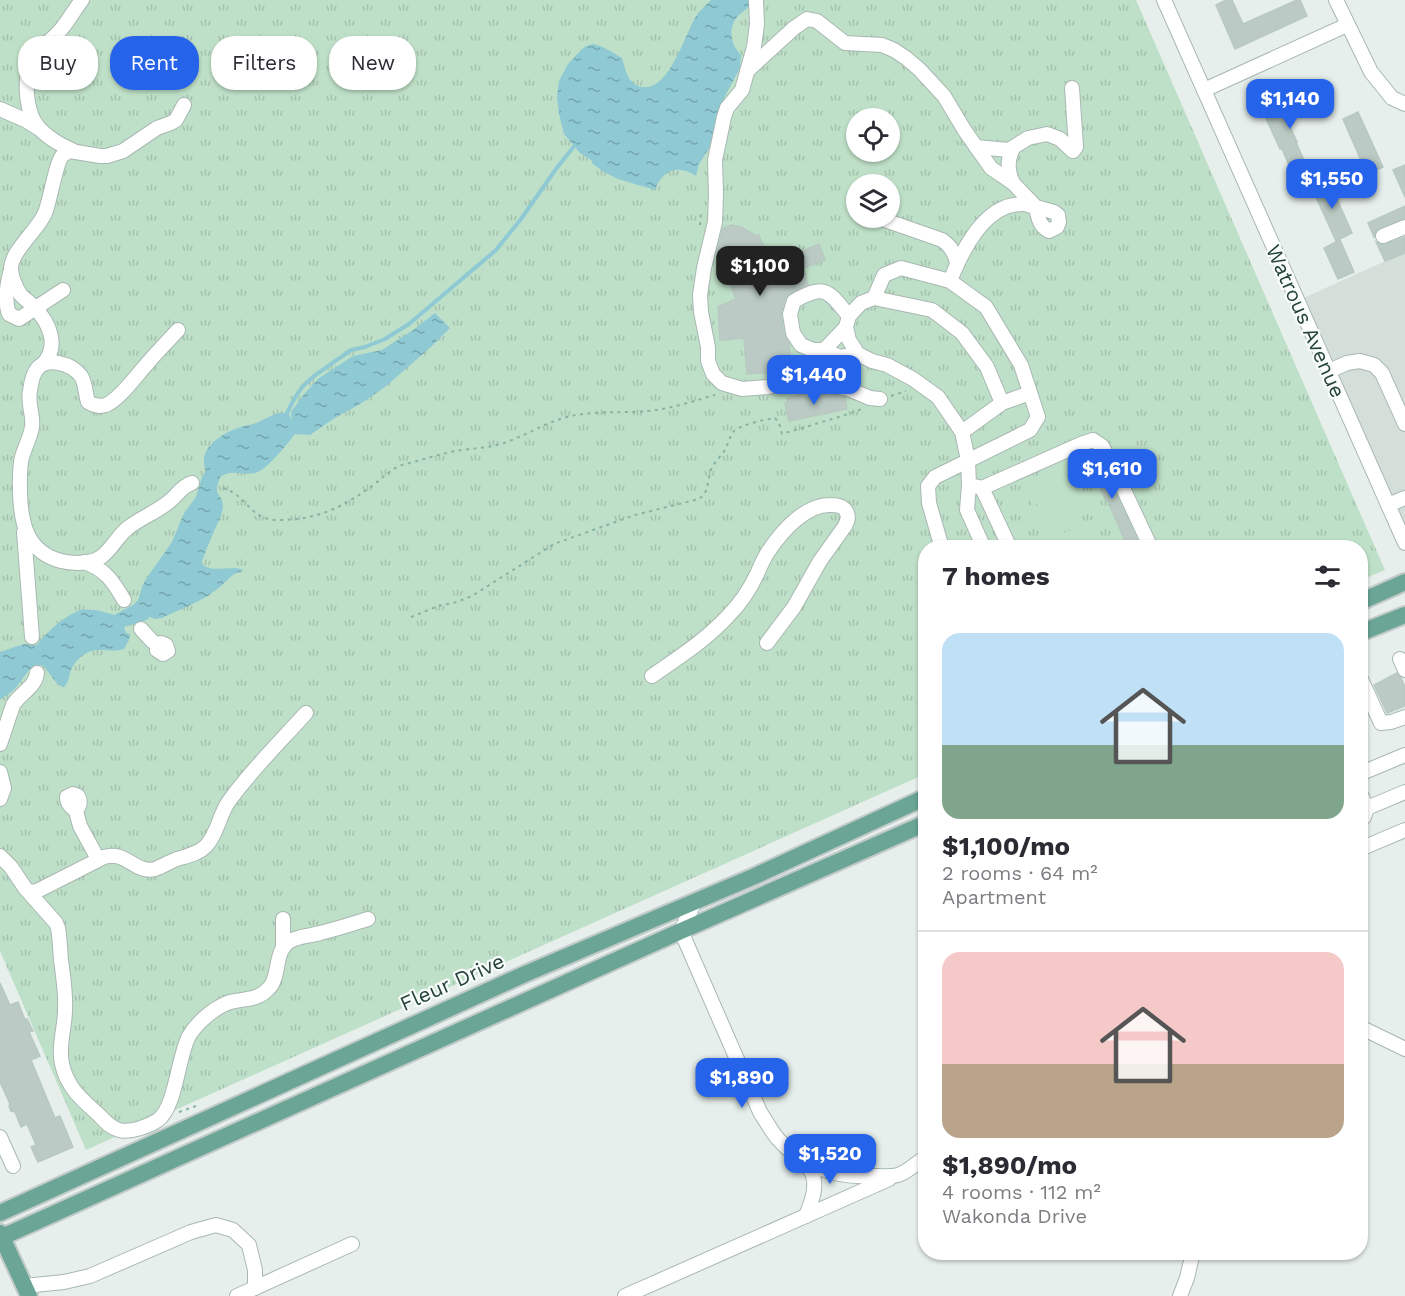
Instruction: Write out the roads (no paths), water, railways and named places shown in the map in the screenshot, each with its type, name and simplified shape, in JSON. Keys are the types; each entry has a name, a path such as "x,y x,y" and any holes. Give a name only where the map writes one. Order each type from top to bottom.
{"main road":[{"path":"1368,598 1405,582"},
{"path":"1368,630 1405,615"},
{"name":"Fleur Drive","path":"0,1213 525,974 766,871 918,801"},
{"path":"26,1291 1,1236 918,827"}],"street":[{"path":"40,129 27,98 30,66 40,51 64,27 82,0"},
{"path":"756,0 756,31 747,71 741,90 727,108 715,160 715,222 700,295 708,361 713,374 722,383 739,388 768,387 788,382 800,374 840,357 858,354"},
{"name":"Watrous Avenue","path":"1164,0 1405,543"},
{"path":"1336,0 1371,72 1392,98 1405,104"},
{"path":"747,71 807,19 821,24 845,43 882,45 901,53 919,69 944,96 991,168 1013,183 1036,207 1024,203 1015,204 990,217 973,236 957,263 950,281"},
{"path":"1204,90 1347,25"},
{"path":"976,147 1009,150 1028,138 1047,134 1060,139 1073,151 1076,147 1072,88"},
{"path":"52,140 75,151 94,156 107,156 123,151 157,128 176,120 184,105"},
{"path":"0,109 40,129 58,147 60,158 45,212 39,225 19,250 11,268 6,297 9,314 19,320 63,290"},
{"path":"1013,148 1008,166 1013,183"},
{"path":"60,158 67,152 75,151"},
{"path":"900,225 942,240 951,247 957,263"},
{"path":"1383,237 1405,227"},
{"path":"11,268 19,292 36,309 48,326 51,337 51,353 34,374 29,396 32,426 20,473 20,502 26,542 32,637"},
{"path":"874,298 884,275 901,268 950,281 986,307 1020,364 1038,417 1030,430 935,477 928,486 929,503 940,540"},
{"path":"840,357 824,350 813,350 801,345 793,333 790,314 794,301 819,290 831,294 848,322 849,340 858,354 887,365 938,397 962,432 976,486 1006,540"},
{"path":"824,350 861,303 874,298 932,310 962,333 987,367 1002,403"},
{"path":"43,364 57,363 72,368 84,383 88,402 93,405 105,405 126,387 178,330"},
{"path":"1329,371 1347,363 1360,361 1374,365 1382,373 1405,424"},
{"path":"788,382 846,388 870,398 879,399"},
{"path":"962,432 1002,403 1030,393"},
{"path":"981,540 968,510 976,486 1093,440 1102,446 1107,455 1147,540"},
{"path":"23,525 28,536 48,555 67,562 92,561 102,556 127,528 169,502 183,488 192,483"},
{"path":"1388,505 1405,498"},
{"path":"652,676 701,642 730,614 750,586 774,543 797,519 819,506 842,507 847,513 845,526 820,561 794,607 767,643"},
{"path":"102,556 100,566 102,571"},
{"path":"84,562 102,571 112,581 124,600"},
{"path":"141,629 158,645"},
{"path":"0,744 13,705 34,683 37,673"},
{"path":"1368,694 1381,723 1405,717"},
{"path":"30,892 37,891 111,854 140,868 152,870 195,853 204,847 216,831 222,813 233,795 306,714"},
{"path":"1368,769 1405,755"},
{"path":"0,772 4,788 0,799"},
{"path":"1368,811 1405,792"},
{"path":"76,811 80,826 98,859"},
{"path":"1368,846 1405,830"},
{"path":"0,856 58,928 65,999 61,1056 64,1072 84,1104 111,1127 120,1130 135,1129 162,1117 169,1103 186,1044 192,1030 202,1019 220,1006 251,999 271,987 283,948 283,919"},
{"path":"695,902 681,931 760,1112 772,1132 787,1149 826,1171 849,1176 898,1175"},
{"path":"283,948 293,939 368,919"},
{"path":"1368,1030 1405,1049"},
{"path":"0,1137 13,1166"},
{"path":"803,1160 813,1174 814,1186 813,1200 806,1216"},
{"path":"625,1296 898,1175 918,1162"},
{"path":"26,1291 90,1276 191,1233 216,1225 233,1230 249,1245 255,1270 255,1288"},
{"path":"237,1296 352,1244"},
{"path":"1180,1296 1191,1260"}],"water":[{"path":"711,0 751,0 751,4 733,24 732,40 741,55 740,68 723,100 710,147 699,164 696,176 683,170 671,171 662,178 655,190 618,179 604,172 580,153 564,134 557,97 559,81 568,64 586,46 593,44 622,58 630,80 637,86 652,86 668,72 695,18"},
{"path":"435,313 450,328 385,387 310,435 295,434 262,470 248,474 229,473 220,477 217,492 223,507 201,563 210,568 243,570 241,572 233,575 215,591 193,604 162,618 149,617 147,620 124,627 126,633 130,634 124,649 96,650 85,654 73,666 64,687 57,684 42,665 29,670 15,689 0,700 0,652 24,644 37,645 57,624 81,610 114,615 138,600 146,579 172,542 184,513 196,497 206,471 205,455 214,442 228,432 257,423 275,414 289,414 292,420 291,412 319,378 353,356 382,350"}],"waterway":[{"path":"287,413 303,386 314,376 351,350 385,339 409,324 496,250 575,145"}]}
